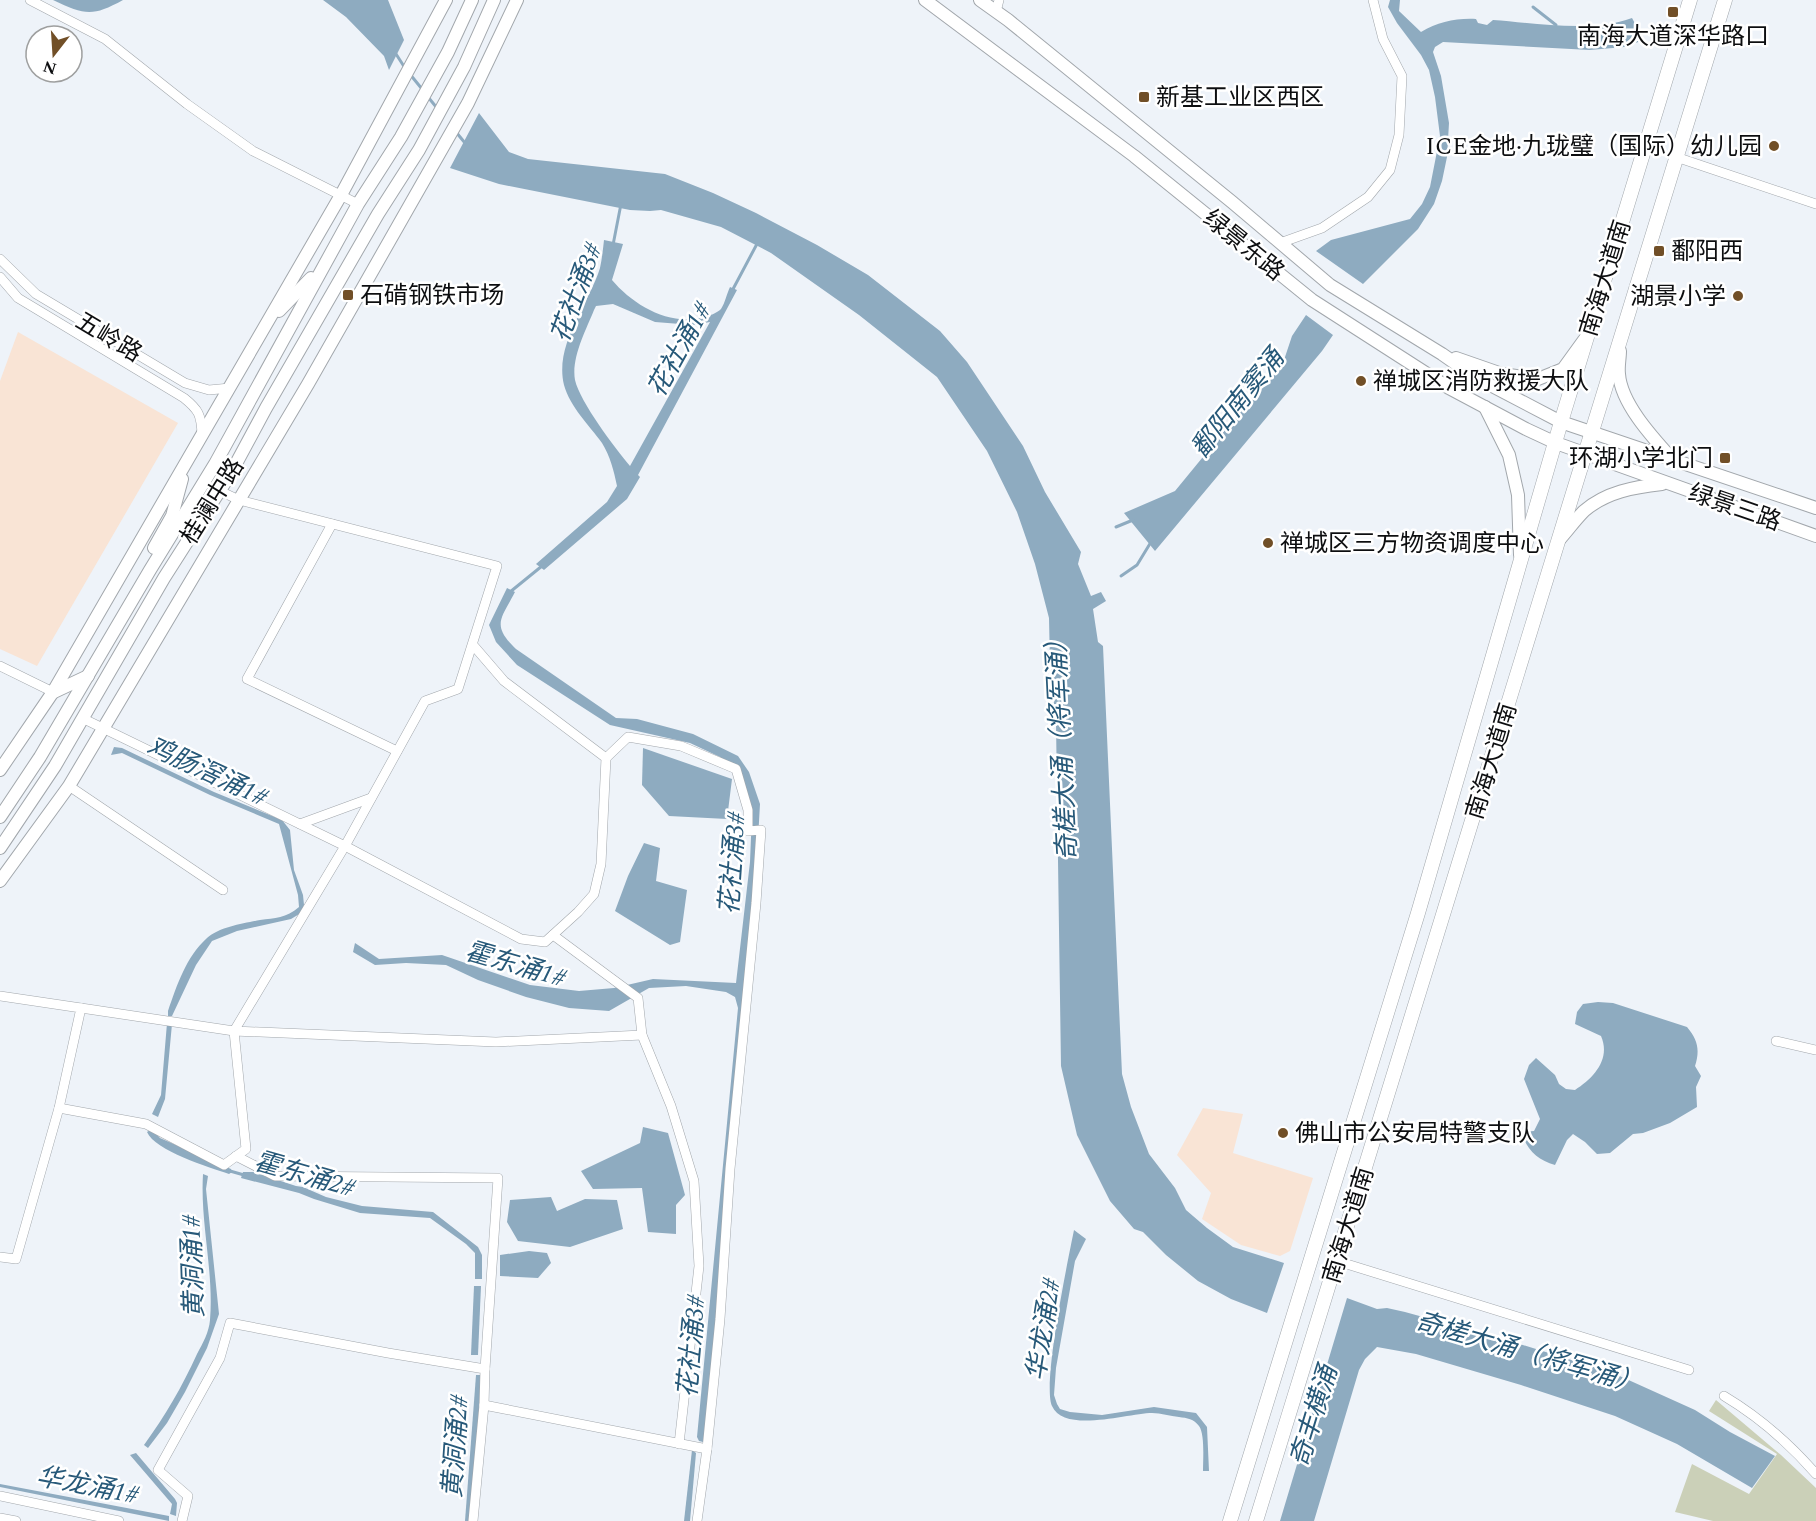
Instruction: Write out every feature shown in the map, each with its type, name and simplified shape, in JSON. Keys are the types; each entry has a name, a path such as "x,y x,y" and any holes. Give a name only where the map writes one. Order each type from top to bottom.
{"highway":[{"name":"南海大道南","path":"1230,1521 1418,913 1561,422 1690,0"},
{"name":"南海大道南","path":"1256,1521 1725,0"}],"main road":[{"path":"0,770 53,692 230,388 341,195 446,0"},
{"name":"桂澜中路","path":"0,817 40,757 215,464 358,204 401,137 448,52 472,0"},
{"name":"桂澜中路","path":"0,848 55,766 164,578 220,491 366,235 419,150 464,68 494,0"},
{"path":"0,881 69,786 308,384 435,165 468,103 517,0"},
{"name":"绿景东路","path":"925,0 1134,156 1312,300 1449,388 1556,443 1586,455"},
{"name":"绿景东路","path":"980,0 998,6 1330,285 1475,377 1561,422 1593,432"},
{"path":"267,322 308,282 328,257"},
{"path":"1442,354 1502,374 1538,379 1563,369 1588,335"},
{"path":"1621,339 1618,375 1627,398 1644,428 1674,461"},
{"path":"1485,407 1509,455 1518,495 1520,563"},
{"name":"绿景三路","path":"1593,432 1816,508"},
{"name":"绿景三路","path":"1586,455 1816,536"},
{"path":"150,570 152,553 172,516 188,460"},
{"path":"1559,540 1584,511 1607,497 1634,487 1668,484"},
{"path":"53,692 88,676"}],"street":[{"path":"30,0 105,39 187,104 254,151 358,204"},
{"path":"1280,243 1322,228 1368,197 1390,170 1399,135 1401,76 1383,39 1371,0"},
{"path":"1676,157 1816,204"},
{"name":"五岭路","path":"0,259 36,294 185,383 209,390 230,388"},
{"name":"五岭路","path":"0,277 18,298 198,409 202,421 202,436"},
{"path":"171,391 184,393 187,390 185,383"},
{"path":"59,1108 146,1124 224,1165 246,1149 234,1031 345,846 425,701 458,688 497,566 239,500 220,491"},
{"path":"332,524 247,679 397,751"},
{"path":"472,645 504,681 606,758"},
{"path":"0,666 53,692"},
{"path":"82,718 345,846 521,939 545,942 594,894 601,864 606,758 628,737 681,746 736,769 748,810 748,831 756,830 756,903 730,1169 720,1319 700,1448 697,1521"},
{"path":"69,786 223,890"},
{"path":"300,824 371,798"},
{"path":"553,935 638,998 642,1035 671,1106 694,1181 699,1266 679,1444"},
{"path":"0,996 234,1031 496,1042 642,1035"},
{"path":"0,1257 16,1258 59,1108 81,1008"},
{"path":"1776,1041 1816,1050"},
{"path":"236,1156 276,1176 498,1178 484,1405 473,1521"},
{"path":"1337,1261 1689,1370"},
{"path":"182,1521 188,1496 158,1470 220,1358 230,1323 485,1369"},
{"path":"1724,1396 1750,1412 1796,1451 1816,1473"},
{"path":"484,1405 700,1448"},
{"path":"0,1496 88,1518 119,1521"},
{"path":"0,1518 16,1521"}],"shaded area":[{"path":"18,332 178,423 37,666 0,649 0,381"},
{"path":"1203,1108 1243,1114 1233,1153 1313,1178 1290,1251 1280,1256 1241,1245 1202,1219 1211,1193 1177,1155"}],"green space":[{"path":"1716,1400 1816,1488 1816,1521 1713,1521 1675,1512 1692,1464 1749,1494 1777,1454 1709,1411"}],"water":[{"path":"53,0 123,0 103,9 88,12 73,9"},
{"path":"323,0 388,0 404,40 389,70 384,56 346,17"},
{"path":"1390,0 1400,0 1399,11 1421,32 1447,21 1461,19 1476,19 1478,23 1487,25 1493,20 1582,26 1617,23 1632,18 1644,40 1624,47 1590,50 1443,42 1435,47 1433,52 1441,76 1449,123 1447,157 1442,181 1434,204 1418,229 1363,284 1316,251 1331,240 1410,219 1422,204 1430,187 1440,136 1429,70 1388,7"},
{"path":"479,113 509,152 528,159 665,174 756,213 868,275 940,331 967,362 1023,446 1045,492 1081,552 1078,564 1091,596 1101,592 1106,601 1093,609 1098,642 1103,646 1122,1074 1131,1107 1149,1154 1175,1188 1186,1210 1233,1247 1284,1263 1267,1313 1231,1299 1198,1281 1166,1255 1143,1232 1134,1229 1110,1201 1077,1135 1061,1066 1056,723 1050,665 1049,618 1035,564 1017,512 987,451 937,377 859,315 771,253 721,227 661,210 630,210 499,184 450,168"},
{"path":"604,240 623,244 612,280 630,298 653,312 678,319 704,317 721,309 730,287 737,290 627,499 544,570 536,564 607,502 617,486 605,448 575,408 564,385 562,370 568,339 600,268","holes":["613,304 655,322 693,325 710,322 630,466 607,437 578,389 575,380 575,363 580,344 596,306"]},
{"path":"1306,315 1333,335 1155,551 1124,513 1175,491 1285,357 1292,336"},
{"path":"507,588 515,592 503,616 501,628 508,641 516,649 616,718 637,719 693,734 738,756 749,772 760,804 754,909 706,1437 703,1442 697,1437 738,1008 735,997 726,992 686,986 649,988 609,1011 569,1008 526,997 478,980 446,965 406,963 375,965 353,952 355,943 379,959 442,955 530,985 579,991 614,988 653,979 736,983 750,862 752,812 741,777 720,757 690,743 610,725 517,665 496,642 489,625"},
{"path":"114,747 122,748 214,792 282,820 290,830 294,870 303,895 304,905 301,913 291,919 237,931 212,941 196,965 172,1016 168,1016 168,1011 183,972 193,954 207,938 232,926 290,913 299,907 298,895 279,824 210,795 122,753 111,755"},
{"path":"643,748 732,779 727,819 669,816 642,785"},
{"path":"644,843 660,848 656,881 687,890 680,942 670,945 615,911"},
{"path":"1613,1003 1687,1027 1697,1045 1695,1066 1701,1076 1696,1087 1697,1107 1670,1123 1643,1133 1633,1134 1610,1153 1597,1154 1573,1134 1567,1140 1555,1165 1543,1160 1526,1144 1522,1132 1534,1131 1540,1119 1524,1079 1529,1065 1536,1058 1555,1075 1559,1084 1566,1089 1575,1090 1594,1074 1604,1052 1601,1036 1575,1024 1577,1012 1583,1004"},
{"path":"167,1023 172,1024 165,1099 158,1117 152,1114 161,1095"},
{"path":"643,1127 668,1133 685,1195 676,1205 676,1234 648,1232 642,1188 593,1189 581,1171 640,1143"},
{"path":"153,1130 160,1138 231,1169 232,1172 229,1174 171,1152 152,1139 147,1132"},
{"path":"243,1172 253,1172 303,1187 326,1197 362,1206 433,1212 478,1247 482,1255 482,1279 475,1279 475,1253 430,1218 360,1213 299,1193 241,1178"},
{"path":"203,1174 208,1176 206,1189 219,1314 207,1348 185,1392 167,1423 148,1448 144,1445 179,1390 203,1342 209,1324 211,1302 203,1211"},
{"path":"551,1197 557,1211 585,1199 617,1200 623,1229 570,1247 518,1241 507,1222 510,1200"},
{"path":"1074,1230 1086,1239 1075,1261 1056,1368 1054,1395 1057,1404 1060,1409 1070,1412 1102,1415 1154,1407 1196,1413 1207,1427 1209,1471 1203,1471 1201,1430 1190,1419 1152,1413 1083,1421 1069,1419 1059,1414 1052,1406 1050,1373 1053,1349"},
{"path":"529,1251 547,1253 551,1263 538,1278 500,1276 500,1255"},
{"path":"474,1286 481,1286 478,1355 471,1355"},
{"name":"奇丰横涌","path":"1347,1298 1377,1309 1387,1308 1405,1312 1510,1341 1613,1373 1695,1410 1775,1456 1752,1488 1677,1444 1615,1416 1416,1354 1377,1347 1365,1359 1359,1370 1314,1521 1280,1521"},
{"path":"476,1375 482,1375 470,1521 465,1521"},
{"path":"692,1450 696,1453 690,1521 684,1521"},
{"path":"136,1453 175,1499 176,1516 170,1514 172,1504 130,1455"},
{"path":"0,1484 169,1516 169,1521 0,1487"}],"waterway":[{"path":"1533,7 1556,25"},
{"name":"奇槎大涌（将军涌）","path":"396,54 405,68"},
{"name":"奇槎大涌（将军涌）","path":"409,73 422,89"},
{"name":"奇槎大涌（将军涌）","path":"428,97 437,108"},
{"name":"奇槎大涌（将军涌）","path":"456,132 465,143"},
{"name":"花社涌3#","path":"613,245 621,204"},
{"name":"花社涌1#","path":"732,291 758,242"},
{"name":"鄱阳南窦涌","path":"1116,527 1133,520"},
{"name":"鄱阳南窦涌","path":"1121,576 1137,565 1151,542"},
{"name":"花社涌3#","path":"510,592 542,566"},
{"name":"霍东涌2#","path":"230,1171 244,1175"}],"place":[{"name":"南海大道深华路口","path":"1673,12"},
{"name":"新基工业区西区","path":"1144,97"},
{"name":"ICE金地·九珑璧（国际）幼儿园","path":"1774,146"},
{"name":"鄱阳西","path":"1659,251"},
{"name":"石𬒔钢铁市场","path":"348,295"},
{"name":"湖景小学","path":"1738,296"},
{"name":"禅城区消防救援大队","path":"1361,381"},
{"name":"环湖小学北门","path":"1725,458"},
{"name":"禅城区三方物资调度中心","path":"1268,543"},
{"name":"佛山市公安局特警支队","path":"1283,1133"}],"water label":[{"name":"鸡肠滘涌1#","path":"208,771"},
{"name":"霍东涌1#","path":"516,964"},
{"name":"黄洞涌1#","path":"192,1266"},
{"name":"华龙涌2#","path":"1043,1329"},
{"name":"黄洞涌2#","path":"455,1446"},
{"name":"华龙涌1#","path":"88,1485"}]}
